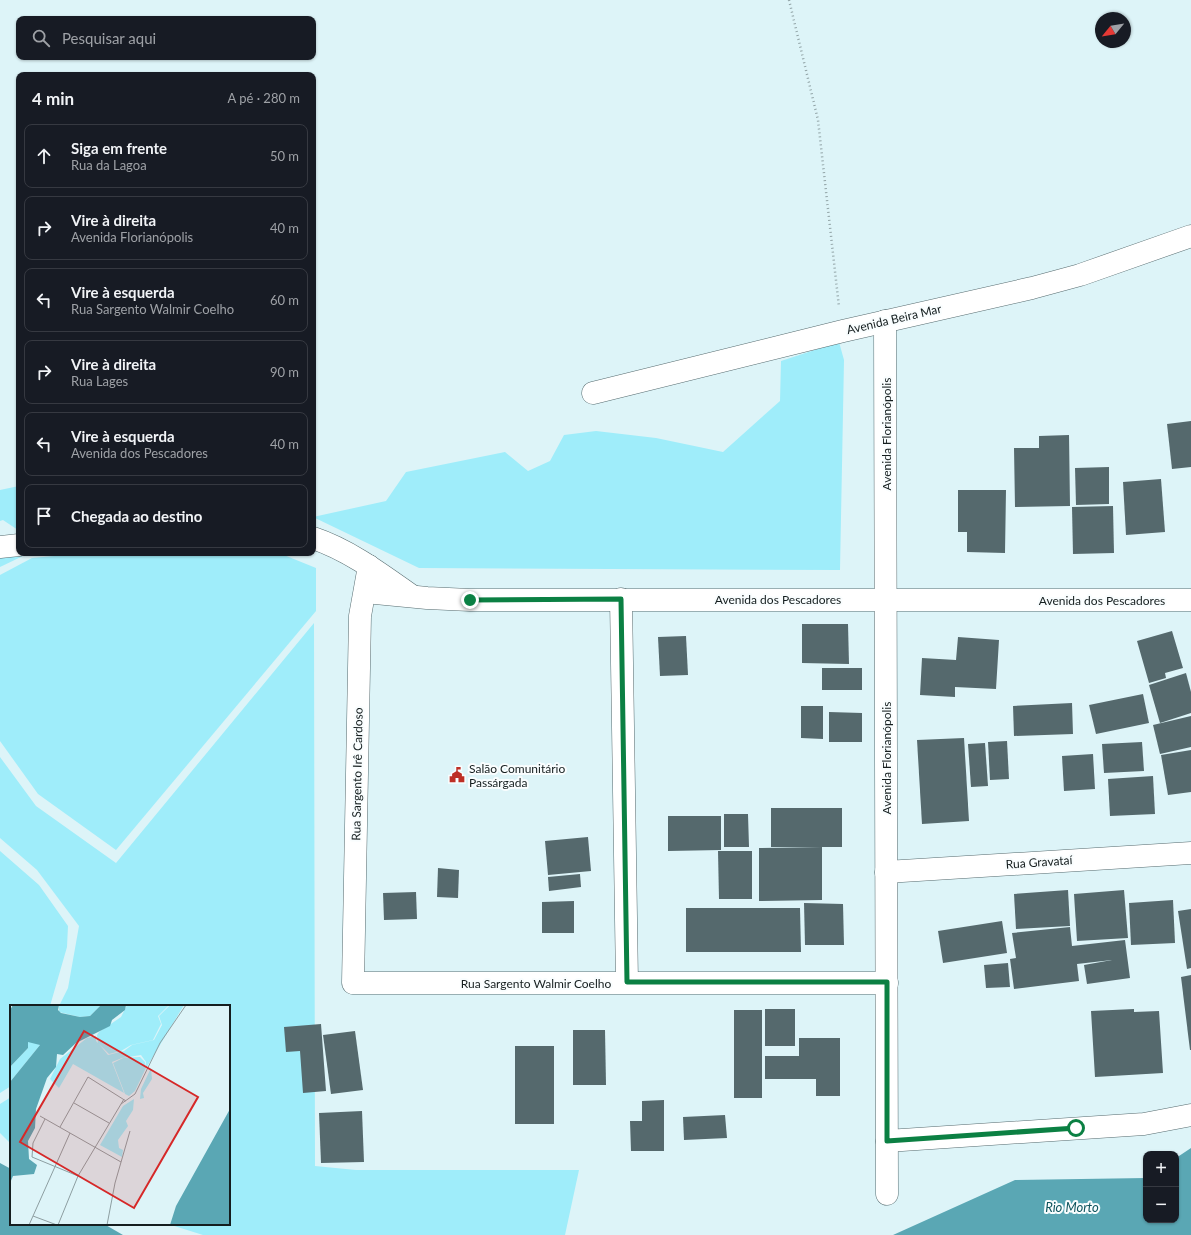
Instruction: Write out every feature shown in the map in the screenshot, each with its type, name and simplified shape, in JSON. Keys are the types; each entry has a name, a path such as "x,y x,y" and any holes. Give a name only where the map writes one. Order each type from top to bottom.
{"street":[{"name":"Avenida Beira Mar","path":"593,393 843,331 1032,288 1080,275 1191,236"},
{"name":"Avenida Florianópolis","path":"885,321 887,1194"},
{"path":"316,539 335,547 369,566 413,596"},
{"path":"0,546 16,545"},
{"name":"Rua Sargento Irê Cardoso","path":"353,983 360,616 369,566"},
{"name":"Avenida dos Pescadores","path":"365,592 470,600 1191,600"},
{"path":"621,599 627,982"},
{"name":"Rua Gravataí","path":"886,872 1191,853"},
{"name":"Rua Sargento Walmir Coelho","path":"353,983 887,982"},
{"path":"887,1141 1144,1124 1191,1115"}],"path":[{"path":"790,0 818,120 838,302 843,331"}],"shaded area":[{"path":"839,342 844,360 840,570 419,568 316,518 316,516 386,501 406,472 505,452 528,471 550,461 564,435 596,431 656,438 723,452 780,401 781,361"},
{"path":"16,487 16,529 3,520 0,521 0,490"},
{"path":"23,556 0,567 0,558"},
{"path":"54,556 286,556 316,568 316,611 116,850 38,794 0,741 0,575 32,558"},
{"path":"314,623 315,1166 356,1170 579,1170 565,1235 203,1235 171,1225 230,1225 230,1005 60,1005 68,988 79,926 37,870 0,838 0,757 36,806 116,863"},
{"path":"0,851 39,885 68,926 67,947 50,1005 10,1005 10,1087 0,1093"},
{"path":"10,1098 10,1143 0,1133 0,1104"}],"water":[{"name":"Rio Morto","path":"1191,1148 1191,1235 893,1235 1015,1180 1143,1178 1143,1223 1179,1223 1179,1156"},
{"path":"0,1163 10,1168 10,1225 106,1225 123,1235 0,1235"}],"building":[{"path":"1191,421 1191,467 1172,469 1167,424"},
{"path":"1069,435 1070,506 1015,507 1014,448 1039,448 1039,436"},
{"path":"1109,467 1109,504 1076,505 1075,468"},
{"path":"1161,479 1165,532 1126,535 1123,482"},
{"path":"958,490 1006,490 1005,553 967,552 967,532 958,532"},
{"path":"1113,506 1114,553 1073,554 1072,507"},
{"path":"802,624 848,624 849,664 802,663"},
{"path":"1172,631 1183,668 1165,673 1166,678 1149,683 1137,641"},
{"path":"686,636 688,675 660,676 658,637"},
{"path":"958,637 999,640 996,689 955,687 955,697 920,695 922,658 956,660"},
{"path":"822,668 862,668 862,690 822,690"},
{"path":"1186,673 1191,692 1191,713 1160,723 1149,685"},
{"path":"1143,694 1149,723 1096,734 1089,705"},
{"path":"1072,703 1073,734 1014,736 1013,706"},
{"path":"801,706 823,706 823,739 801,738"},
{"path":"829,712 862,713 862,742 829,742"},
{"path":"1191,716 1191,747 1160,754 1153,725"},
{"path":"964,738 969,821 922,824 917,740"},
{"path":"1007,741 1009,779 990,780 988,742"},
{"path":"1142,742 1144,771 1104,773 1102,744"},
{"path":"985,743 988,786 971,787 968,744"},
{"path":"1191,750 1191,792 1168,795 1161,755"},
{"path":"1093,754 1095,789 1064,791 1062,756"},
{"path":"1153,776 1155,814 1110,816 1108,779"},
{"path":"771,808 842,808 842,847 771,847"},
{"path":"724,814 748,814 749,847 724,847"},
{"path":"668,816 721,816 721,850 668,851"},
{"path":"588,837 591,871 548,875 545,841"},
{"path":"822,847 822,900 759,901 759,848"},
{"path":"718,851 752,851 752,899 719,899"},
{"path":"438,868 459,870 458,898 437,897"},
{"path":"580,874 581,887 549,891 548,877"},
{"path":"1068,890 1070,926 1016,929 1014,894"},
{"path":"1124,890 1128,938 1077,941 1074,894"},
{"path":"416,892 417,919 384,920 383,893"},
{"path":"1173,900 1175,943 1131,945 1129,903"},
{"path":"574,901 574,933 542,933 542,902"},
{"path":"804,903 843,904 844,945 805,945"},
{"path":"686,908 800,908 801,952 686,952"},
{"path":"1191,909 1191,968 1187,969 1178,911"},
{"path":"1002,921 1007,953 943,963 938,931"},
{"path":"1070,927 1072,946 1125,940 1130,978 1087,984 1084,965 1112,960 1077,964 1079,981 1014,989 1010,959 1016,958 1012,933"},
{"path":"1008,963 1010,987 986,988 984,965"},
{"path":"1191,975 1191,1050 1190,1050 1181,977"},
{"path":"765,1009 795,1009 795,1046 765,1046"},
{"path":"1134,1009 1134,1012 1159,1011 1163,1073 1095,1077 1091,1011"},
{"path":"734,1010 762,1010 762,1098 734,1098"},
{"path":"321,1024 326,1091 303,1093 300,1051 286,1052 284,1027"},
{"path":"573,1030 605,1030 606,1085 573,1085"},
{"path":"355,1031 363,1090 331,1094 323,1035"},
{"path":"799,1038 840,1038 840,1096 816,1096 816,1079 765,1079 765,1056 799,1056"},
{"path":"515,1046 554,1046 554,1124 515,1124"},
{"path":"664,1100 664,1151 631,1151 630,1121 642,1121 642,1101"},
{"path":"362,1111 364,1162 321,1163 319,1113"},
{"path":"725,1115 727,1138 684,1140 683,1117"}],"place":[{"name":"Salão Comunitário Passárgada","path":"457,775"}],"route":[{"path":"470,600 621,599 627,982 887,982 887,1141 1076,1128"}]}
